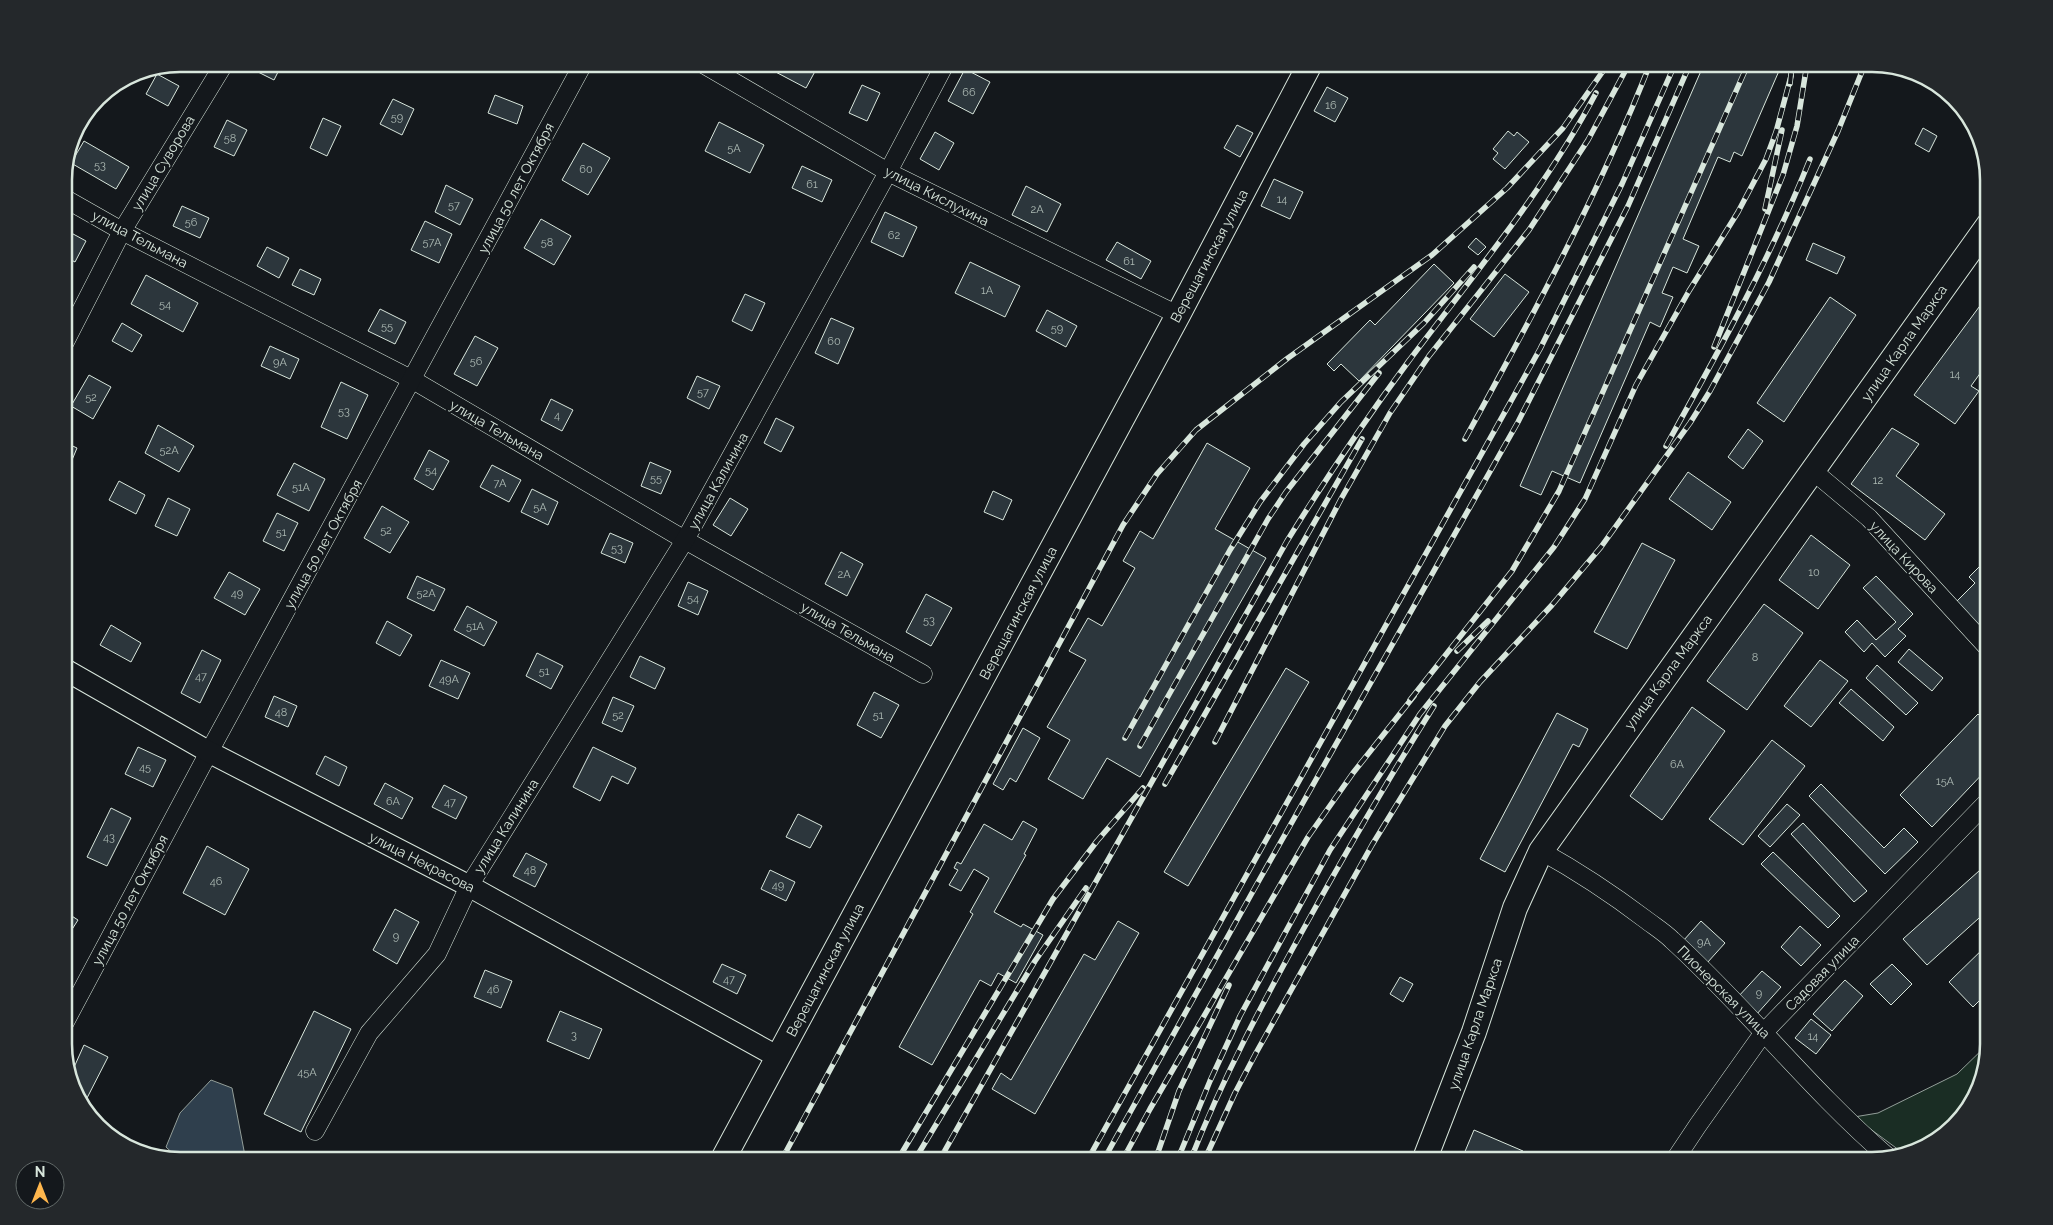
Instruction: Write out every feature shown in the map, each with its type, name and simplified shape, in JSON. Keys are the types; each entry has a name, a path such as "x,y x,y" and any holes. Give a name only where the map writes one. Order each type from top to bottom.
{"main road":[{"name":"Верещагинская улица","path":"727,1152 1178,315 1306,72"},
{"name":"улица Карла Маркса","path":"1427,1152 1474,1032 1516,908 1541,851 1980,237"}],"street":[{"name":"улица Суворова","path":"73,326 122,231 219,72"},
{"name":"улица 50 лет Октября","path":"73,1007 209,752 413,380 579,72"},
{"name":"улица Кислухина","path":"717,72 888,172 1178,315"},
{"name":"улица Калинина","path":"314,1131 369,1033 437,954 469,886 685,540 888,172 941,72"},
{"name":"улица Тельмана","path":"73,203 122,231 413,380 685,540 923,674"},
{"name":"улица Кирова","path":"1813,470 1869,518 1980,639"},
{"name":"улица Некрасова","path":"73,674 209,752 469,886 778,1057"},
{"name":"Садовая улица","path":"1680,1152 1764,1032 1980,809"},
{"name":"Пионерская улица","path":"1541,851 1620,900 1670,938 1764,1032 1840,1113 1883,1152"}],"green space":[{"path":"1980,1052 1977,1072 1972,1086 1958,1110 1938,1130 1914,1144 1898,1149 1854,1117 1878,1113 1957,1074"}],"water":[{"path":"211,1080 232,1088 244,1152 171,1152 166,1147 180,1113"}],"building":[{"path":"258,72 278,72 274,80"},
{"path":"776,72 815,72 806,88"},
{"path":"963,72 971,72 990,82 973,114 948,101"},
{"path":"1701,72 1779,72 1742,156 1734,152 1730,162 1718,157 1683,239 1699,246 1687,273 1673,267 1662,293 1673,297 1660,327 1650,322 1580,483 1552,471 1541,495 1520,486"},
{"path":"159,75 179,86 168,106 146,94 156,76"},
{"path":"862,85 880,93 867,121 849,113"},
{"path":"1327,87 1348,98 1335,122 1314,111"},
{"path":"495,95 523,106 517,124 488,113"},
{"path":"393,99 414,109 402,135 380,124"},
{"path":"323,118 341,126 327,156 310,148"},
{"path":"227,120 247,130 234,156 214,147"},
{"path":"719,122 764,145 750,173 705,151"},
{"path":"1237,125 1253,133 1240,157 1224,148"},
{"path":"1923,128 1937,136 1929,152 1915,144"},
{"path":"1508,131 1514,136 1517,132 1529,142 1505,169 1493,159 1498,153 1493,149"},
{"path":"935,132 954,143 939,170 920,159"},
{"path":"84,141 129,167 116,189 74,165 76,155"},
{"path":"583,143 610,158 588,195 562,180"},
{"path":"802,166 832,180 822,202 792,188"},
{"path":"1274,179 1303,192 1290,219 1261,206"},
{"path":"446,185 473,199 460,225 435,212"},
{"path":"1026,186 1061,204 1047,232 1012,215"},
{"path":"182,206 209,218 200,238 173,226"},
{"path":"885,212 917,227 903,257 871,242"},
{"path":"541,219 571,236 554,265 524,248"},
{"path":"425,221 452,234 439,263 411,250"},
{"path":"73,234 86,241 75,262 73,261"},
{"path":"1476,238 1486,247 1478,255 1468,247"},
{"path":"1117,242 1151,261 1141,279 1106,260"},
{"path":"1813,243 1845,257 1837,274 1806,260"},
{"path":"267,247 289,258 279,278 257,266"},
{"path":"970,262 1020,286 1005,317 955,293"},
{"path":"1434,264 1454,283 1359,381 1341,364 1334,371 1327,364 1370,320 1375,325"},
{"path":"300,269 321,279 314,295 292,285"},
{"path":"1505,274 1529,292 1494,337 1470,319"},
{"path":"146,275 198,303 183,332 131,304"},
{"path":"745,294 765,303 752,331 732,321"},
{"path":"1830,297 1856,315 1784,422 1757,403"},
{"path":"1980,306 1980,374 1971,386 1979,391 1955,424 1914,395"},
{"path":"380,309 406,322 395,344 368,331"},
{"path":"1047,310 1077,326 1066,347 1036,331"},
{"path":"831,318 854,328 838,364 815,353"},
{"path":"122,323 142,335 132,352 112,341"},
{"path":"475,336 498,348 477,386 454,374"},
{"path":"270,346 299,359 290,379 261,366"},
{"path":"89,375 111,387 93,419 73,407 73,403"},
{"path":"697,376 720,386 709,409 687,398"},
{"path":"341,382 368,395 347,439 321,427"},
{"path":"551,399 573,410 562,431 541,420"},
{"path":"776,418 794,427 781,452 764,443"},
{"path":"158,425 194,446 179,472 145,453"},
{"path":"1892,428 1919,444 1896,476 1945,514 1925,540 1851,484"},
{"path":"1748,429 1763,441 1743,469 1728,457"},
{"path":"1207,443 1250,468 1215,529 1266,558 1140,777 1107,758 1083,799 1048,779 1070,740 1047,727 1086,660 1069,651 1088,618 1102,626 1135,568 1123,561 1140,531 1153,539"},
{"path":"73,446 77,448 73,458"},
{"path":"429,450 449,461 433,490 414,479"},
{"path":"650,462 671,471 661,494 641,486"},
{"path":"294,463 325,479 309,511 277,495"},
{"path":"492,465 521,480 509,502 480,487"},
{"path":"1688,472 1731,502 1712,530 1669,499"},
{"path":"119,481 145,495 136,514 109,500"},
{"path":"532,489 558,502 548,525 521,512"},
{"path":"993,491 1012,500 1003,520 984,512"},
{"path":"168,498 190,509 177,536 155,526"},
{"path":"730,498 748,509 731,536 713,525"},
{"path":"382,506 409,522 390,553 364,538"},
{"path":"277,513 298,523 284,551 263,541"},
{"path":"610,533 633,543 625,563 601,553"},
{"path":"1811,535 1850,565 1818,609 1779,580"},
{"path":"1642,543 1675,560 1627,649 1594,632"},
{"path":"841,552 863,564 847,596 825,584"},
{"path":"1980,566 1980,629 1954,604 1975,583 1969,577"},
{"path":"229,572 260,589 245,615 214,598"},
{"path":"417,576 445,589 434,611 407,598"},
{"path":"1876,576 1913,614 1898,629 1906,636 1885,657 1872,643 1864,652 1845,632 1857,620 1876,640 1896,622 1863,588"},
{"path":"688,582 708,591 698,615 678,606"},
{"path":"926,594 952,608 931,646 906,632"},
{"path":"1764,604 1803,633 1747,710 1707,681"},
{"path":"467,606 497,622 484,646 454,630"},
{"path":"387,621 412,635 400,656 376,643"},
{"path":"111,625 141,643 131,662 100,645"},
{"path":"1909,649 1943,678 1932,691 1898,662"},
{"path":"202,650 221,660 200,703 181,693"},
{"path":"537,653 563,666 551,689 526,676"},
{"path":"640,656 665,668 655,689 630,677"},
{"path":"441,660 470,673 458,699 429,686"},
{"path":"1820,660 1848,681 1811,727 1784,706"},
{"path":"1877,665 1918,703 1906,715 1866,678"},
{"path":"1286,668 1309,682 1188,886 1164,872"},
{"path":"1851,689 1894,727 1883,741 1839,703"},
{"path":"874,692 899,705 881,738 857,725"},
{"path":"274,696 297,706 288,727 265,717"},
{"path":"613,697 634,706 622,732 602,723"},
{"path":"1692,707 1725,731 1662,820 1630,796"},
{"path":"1557,713 1588,729 1579,747 1573,744 1505,872 1480,859"},
{"path":"1978,714 1980,716 1980,776 1932,827 1900,795"},
{"path":"1023,728 1040,738 1016,782 1010,778 1003,790 993,784"},
{"path":"1772,740 1805,766 1743,845 1709,819"},
{"path":"138,747 166,760 153,787 125,774"},
{"path":"593,747 636,768 628,784 612,776 600,801 573,787"},
{"path":"325,756 347,767 339,786 316,774"},
{"path":"385,783 413,798 402,819 374,804"},
{"path":"1821,784 1884,848 1904,828 1918,842 1885,874 1809,796"},
{"path":"444,785 467,797 456,819 432,807"},
{"path":"1787,804 1800,815 1770,847 1758,836"},
{"path":"111,808 131,818 107,866 87,857"},
{"path":"798,814 822,826 810,848 786,837"},
{"path":"1023,821 1037,829 1024,854 1026,855 994,912 1021,927 1023,924 1043,935 1016,983 998,973 991,986 980,980 932,1065 899,1047 973,914 970,912 989,878 974,869 961,891 949,885 958,870 954,868 957,862 961,864 984,824 1012,840"},
{"path":"1803,823 1867,891 1854,902 1791,834"},
{"path":"207,846 249,869 225,915 183,893"},
{"path":"1773,852 1840,916 1828,928 1761,864"},
{"path":"526,853 547,864 535,887 513,876"},
{"path":"770,870 795,882 786,901 761,889"},
{"path":"1980,870 1980,917 1927,965 1903,939"},
{"path":"395,909 419,922 397,964 373,950"},
{"path":"73,917 78,920 73,928"},
{"path":"1118,921 1139,933 1035,1114 992,1089 1001,1073 1011,1080 1084,954 1095,960"},
{"path":"1701,921 1725,943 1707,963 1683,941"},
{"path":"1800,926 1821,945 1801,966 1781,947"},
{"path":"1980,952 1980,1000 1973,1007 1949,982"},
{"path":"722,964 746,975 737,994 713,982"},
{"path":"1892,964 1912,984 1891,1005 1870,984"},
{"path":"485,970 512,981 501,1008 474,997"},
{"path":"1762,971 1781,987 1756,1015 1737,998"},
{"path":"1400,977 1413,984 1403,1002 1390,994"},
{"path":"1845,980 1863,996 1832,1031 1813,1014"},
{"path":"314,1011 351,1029 301,1132 264,1114"},
{"path":"560,1011 602,1029 589,1059 547,1041"},
{"path":"1811,1019 1831,1035 1816,1054 1795,1038"},
{"path":"84,1045 108,1057 87,1098 78,1079 75,1065"},
{"path":"1474,1130 1523,1151 1522,1152 1465,1152"}],"railway":[{"path":"786,1152 1123,525 1157,474 1196,430 1288,358 1432,255 1507,188 1563,128 1602,72"},
{"path":"1215,742 1341,499 1390,413 1429,356 1529,230 1588,140 1625,72"},
{"path":"1465,439 1540,301 1587,208 1647,72"},
{"path":"1092,1152 1540,349 1622,184 1671,72"},
{"path":"1108,1152 1518,422 1628,206 1687,72"},
{"path":"1410,700 1512,571 1559,491 1744,72"},
{"path":"1790,84 1791,72"},
{"path":"1714,347 1783,175 1797,126 1806,72"},
{"path":"1208,1152 1256,1053 1372,845 1445,726 1480,682 1552,605 1601,547 1690,423 1710,391 1769,282 1838,131 1862,72"},
{"path":"1181,1152 1210,1081 1240,1016 1330,850 1420,714 1554,547 1585,499 1636,385 1689,291 1738,212 1766,159 1776,132 1791,76"},
{"path":"944,1152 1287,541 1376,406 1532,198 1576,129 1596,93"},
{"path":"1765,209 1782,130"},
{"path":"1666,446 1761,269 1810,159"},
{"path":"1125,738 1230,550 1260,502 1304,444 1341,402 1424,323 1474,267"},
{"path":"1140,746 1268,519 1286,492 1379,373"},
{"path":"1165,784 1362,439"},
{"path":"1457,651 1488,621"},
{"path":"1127,1152 1308,837 1353,773 1414,696"},
{"path":"1194,1152 1216,1099 1276,978 1355,838 1434,706"},
{"path":"902,1152 1053,899 1097,841 1143,788"},
{"path":"919,1152 1035,961 1086,888"},
{"path":"1158,1152 1179,1091 1229,985"}]}
